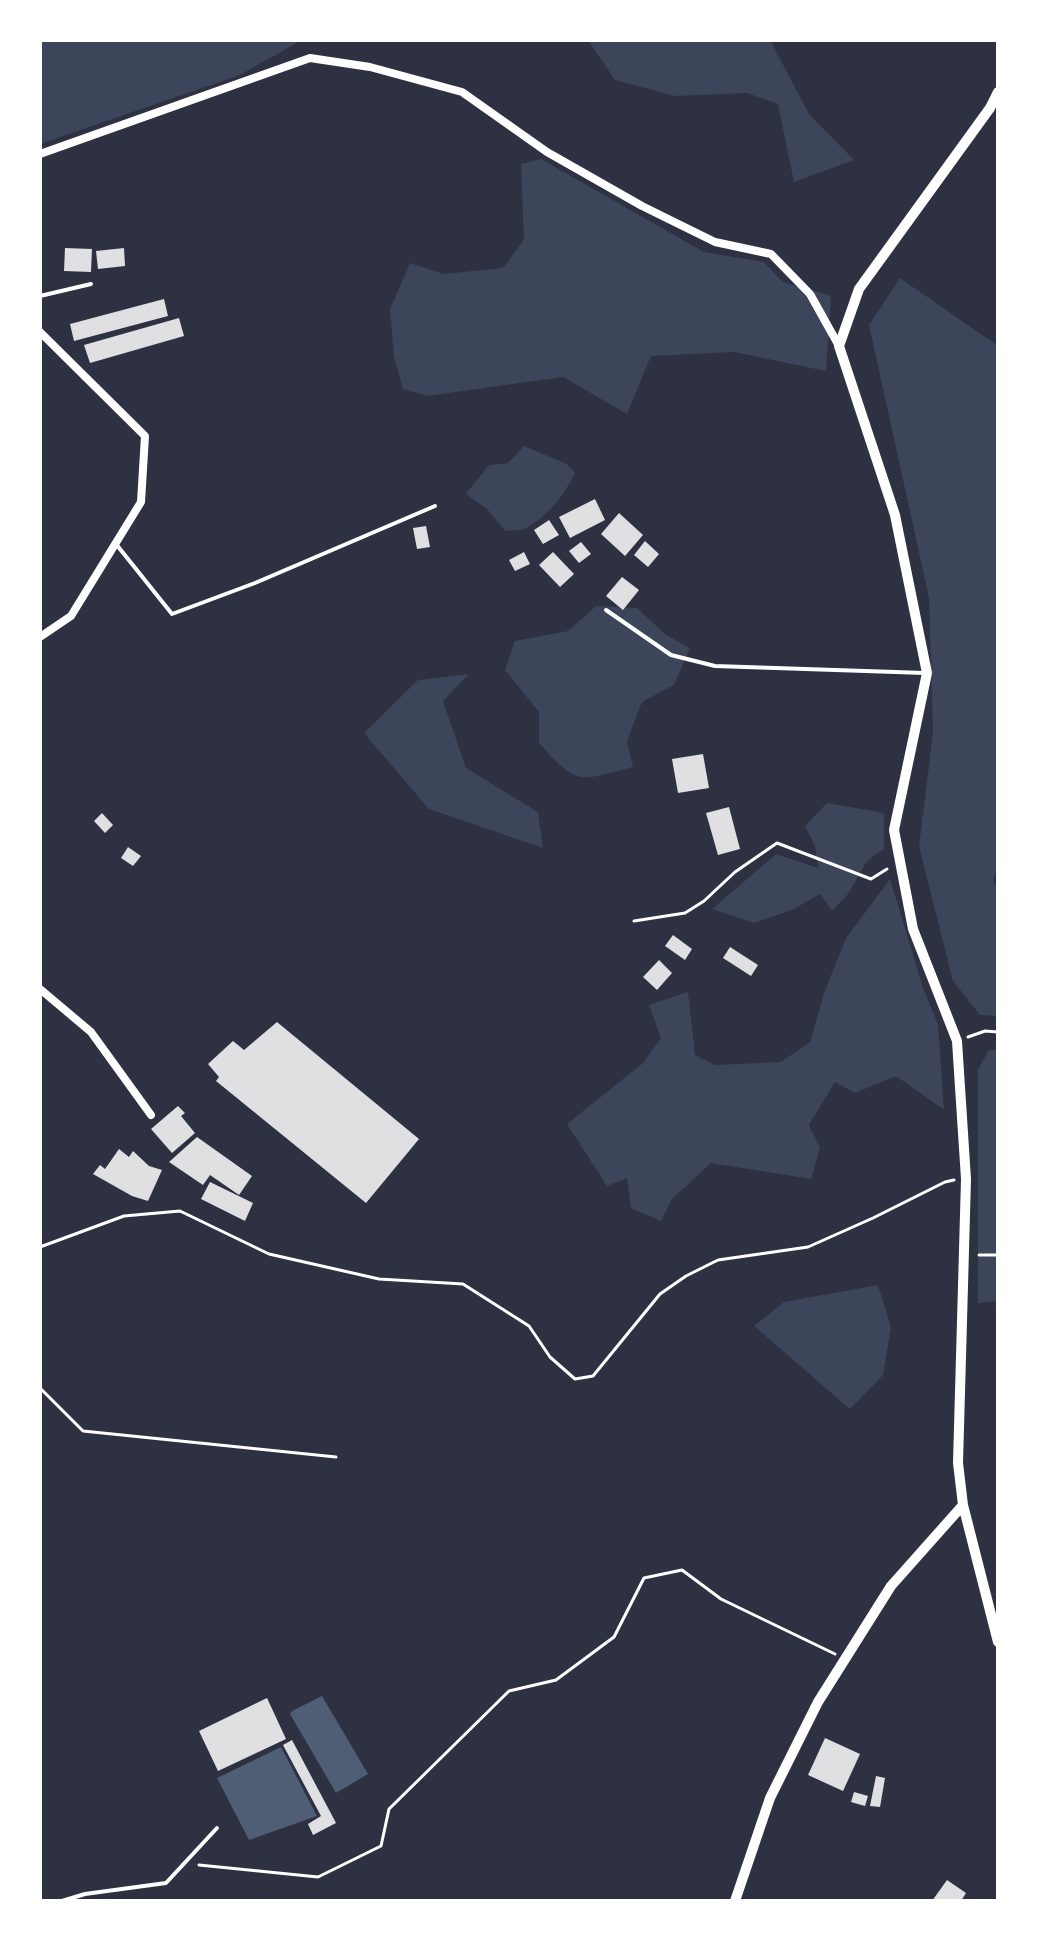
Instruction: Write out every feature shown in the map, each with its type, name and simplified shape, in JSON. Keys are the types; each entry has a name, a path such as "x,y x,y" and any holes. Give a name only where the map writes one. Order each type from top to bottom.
{"street":[{"path":"40,154 310,58 370,67 462,92 547,152 642,206 715,242 771,254 810,294 839,346 895,515 927,673 894,830 913,929 957,1041 966,1179 958,1463 963,1505 998,1642"},
{"path":"839,346 859,289 990,108 998,92"},
{"path":"40,332 145,436 141,502 71,616 40,637"},
{"path":"40,989 91,1032 151,1115"},
{"path":"735,1901 770,1798 818,1702 891,1586 963,1505"}],"lane":[{"path":"40,296 91,284"},
{"path":"116,544 172,614 255,583 435,506"},
{"path":"606,610 671,655 715,666 927,673"},
{"path":"62,1901 85,1894 166,1883 217,1828"}],"path":[{"path":"634,921 685,913 777,843 871,879 900,860"},
{"path":"957,1041 985,1031 998,1032"},
{"path":"40,1247 124,1216 180,1211 269,1254 379,1279 463,1284 529,1326 550,1357 575,1379 593,1376 660,1294 686,1276 718,1260 808,1247 945,1182 966,1179"},
{"path":"963,1255 998,1255"},
{"path":"40,1388 83,1431 336,1457"},
{"path":"184,1863 318,1877 381,1846 389,1809 509,1691 556,1680 614,1637 644,1578 682,1570 721,1599 845,1659"}],"shaded area":[{"path":"40,40 302,40 240,75 40,144"},
{"path":"588,40 770,40 809,114 854,160 794,182 778,104 747,93 675,96 615,80"},
{"path":"541,159 704,252 764,262 783,282 831,296 826,371 734,352 651,356 627,414 563,377 427,396 403,389 394,357 390,309 410,263 444,274 503,268 524,240 521,164"},
{"path":"900,278 998,346 998,867 993,880 998,891 998,1016 980,1015 953,981 919,846 933,733 929,598 869,325"},
{"path":"524,446 567,464 575,473 560,497 540,519 524,529 505,531 488,510 466,494 489,465 508,463"},
{"path":"596,606 637,608 665,634 690,648 674,685 642,702 627,741 633,767 580,777 563,767 539,743 539,712 505,670 515,641 568,631"},
{"path":"469,674 443,701 466,768 538,812 543,848 429,809 364,733 418,680"},
{"path":"827,803 884,813 884,849 867,861 848,894 832,911 820,894 792,910 754,923 712,909 776,854 818,868 815,846 805,826"},
{"path":"890,879 923,988 938,1024 944,1110 896,1076 855,1093 835,1082 809,1125 820,1148 811,1179 711,1163 672,1199 661,1221 631,1208 627,1178 607,1186 567,1124 643,1063 661,1038 649,1005 688,992 695,1055 715,1065 781,1062 810,1042 824,993 846,938"},
{"path":"989,1050 998,1050 998,1301 978,1303 978,1070"},
{"path":"878,1285 891,1327 883,1375 850,1409 754,1326 784,1302"},
{"path":"322,1696 368,1774 336,1793 290,1714"},
{"path":"281,1747 317,1816 249,1840 217,1778"}],"building":[{"path":"65,248 92,249 91,272 64,271"},
{"path":"124,248 125,266 98,269 96,251"},
{"path":"164,299 168,316 74,341 70,324"},
{"path":"179,318 184,336 90,363 84,345"},
{"path":"595,499 605,520 570,538 559,517"},
{"path":"619,513 643,535 625,556 601,534"},
{"path":"549,520 559,535 543,544 534,530"},
{"path":"426,526 430,547 417,549 413,528"},
{"path":"645,541 659,554 648,567 634,555"},
{"path":"581,542 591,554 579,563 569,551"},
{"path":"524,552 530,564 515,571 509,560"},
{"path":"553,552 574,574 560,587 539,565"},
{"path":"622,577 639,590 623,610 606,596"},
{"path":"703,754 709,788 678,793 672,759"},
{"path":"729,807 740,849 718,855 706,813"},
{"path":"102,813 113,825 105,833 94,821"},
{"path":"128,847 141,856 133,866 121,858"},
{"path":"673,935 692,949 685,960 665,946"},
{"path":"730,947 758,965 751,976 723,958"},
{"path":"659,960 672,973 657,990 643,977"},
{"path":"277,1022 419,1139 366,1203 216,1081 219,1077 208,1064 233,1041 244,1050"},
{"path":"178,1106 185,1113 181,1116 195,1133 172,1153 151,1129"},
{"path":"197,1137 252,1176 239,1195 210,1175 203,1185 169,1162"},
{"path":"119,1149 129,1157 133,1151 149,1166 162,1170 148,1201 132,1196 93,1174 100,1165 105,1169"},
{"path":"210,1182 253,1203 245,1221 201,1199"},
{"path":"267,1698 286,1739 218,1771 199,1731"},
{"path":"825,1738 860,1754 843,1791 808,1775"},
{"path":"292,1740 336,1823 313,1835 308,1824 321,1816 283,1745"},
{"path":"876,1776 885,1778 880,1807 870,1806"},
{"path":"854,1792 868,1796 865,1806 851,1802"},
{"path":"947,1880 966,1893 961,1901 932,1901"}]}
